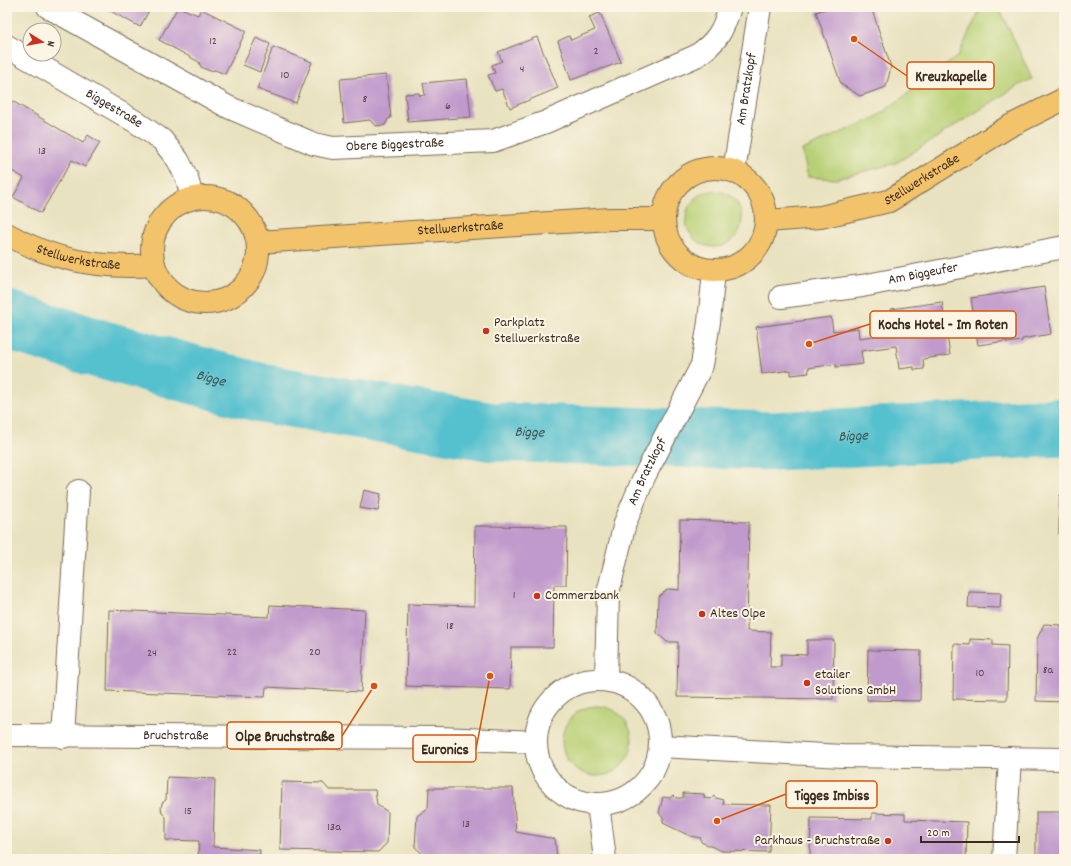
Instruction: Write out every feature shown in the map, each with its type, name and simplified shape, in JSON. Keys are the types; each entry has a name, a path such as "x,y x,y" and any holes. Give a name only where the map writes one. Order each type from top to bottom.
{"main road":[{"name":"Stellwerkstraße","path":"767,221 821,217 890,201 1008,127 1064,100"},
{"path":"718,168 734,171 750,181 762,196 766,208 767,221 764,237 756,251 744,262 730,269 714,271 698,268 684,261 673,249 666,235 664,219 666,202 674,188 686,176 702,169 718,168"},
{"path":"212,197 229,202 242,212 249,221 258,242 257,260 251,278 239,291 223,301 206,304 187,301 171,292 159,279 154,265 151,243 156,227 166,213 179,203 192,198 212,197"},
{"name":"Stellwerkstraße","path":"258,242 610,219 664,219"},
{"name":"Stellwerkstraße","path":"7,234 28,246 80,263 127,267 154,265"}],"street":[{"name":"Obere Biggestraße","path":"48,7 228,107 314,144 333,148 493,141 546,122 696,56 711,46 724,27 730,7"},
{"name":"Am Bratzkopf","path":"734,171 760,7"},
{"name":"Biggestraße","path":"7,46 136,122 162,140 178,160 187,178 192,198"},
{"name":"Am Biggeufer","path":"782,297 862,286 1064,247"},
{"name":"Am Bratzkopf","path":"606,680 608,593 628,513 644,477 702,365 709,322 714,271"},
{"path":"63,736 78,491"},
{"path":"606,680 624,685 640,695 652,710 659,727 660,746 657,764 648,781 634,794 617,802 598,804 579,801 561,792 548,779 539,761 536,742 540,721 550,702 560,693 566,688 585,681 606,680"},
{"name":"Bruchstraße","path":"7,735 432,738 536,742"},
{"path":"660,746 842,756 1064,758"},
{"path":"1004,859 1010,758"},
{"path":"598,804 605,859"}],"green space":[{"path":"981,7 999,7 1032,79 1019,85 896,163 836,179 808,177 802,150 876,117 958,56"},
{"path":"714,191 725,193 734,199 740,208 742,219 740,230 734,239 725,245 714,247 703,245 694,239 688,230 686,219 688,208 694,199 703,193"},
{"path":"597,706 610,709 622,716 629,728 632,741 629,754 622,766 610,773 597,776 584,773 572,766 565,754 562,741 565,728 572,716 584,709"}],"building":[{"path":"103,7 151,7 140,27"},
{"path":"178,7 198,15 201,9 246,31 225,74 215,70 210,71 201,67 199,62 159,40"},
{"path":"831,7 871,7 891,67 886,87 860,96 841,84 816,12"},
{"path":"600,13 621,62 571,80 558,41 569,36 571,40 595,30 589,17"},
{"path":"537,37 558,88 510,108 502,89 495,91 488,75 495,73 492,65 502,61 498,52"},
{"path":"256,38 270,44 260,72 243,65"},
{"path":"273,47 312,62 296,103 257,89"},
{"path":"386,75 391,118 388,119 385,125 375,126 370,120 344,123 340,79"},
{"path":"467,79 471,117 408,122 405,94 419,93 420,96 425,95 423,83"},
{"path":"7,98 83,143 88,135 100,143 85,167 72,160 41,213 13,197 24,178 7,168"},
{"path":"1044,287 1051,334 1022,339 1022,341 1007,343 1007,341 978,345 971,298"},
{"path":"942,302 950,355 923,359 924,369 914,370 914,367 899,369 896,346 861,351 863,364 836,367 836,364 808,368 809,373 791,375 791,370 762,374 756,327 831,317 833,331 858,328 859,338 895,333 891,309"},
{"path":"364,490 381,494 378,511 360,508"},
{"path":"1060,495 1064,495 1064,535 1059,534"},
{"name":"Altes Olpe","path":"680,520 749,522 747,631 771,632 770,667 781,667 781,654 807,655 807,640 834,640 833,699 677,697 678,642 667,642 657,633 658,597 668,589 679,590"},
{"path":"475,526 567,527 566,585 554,585 553,647 511,647 510,689 406,686 408,604 474,606"},
{"path":"969,592 1001,593 1000,608 968,607"},
{"path":"270,605 365,610 361,692 266,687 265,697 107,691 109,610 269,617"},
{"path":"1044,624 1061,625 1061,639 1064,639 1064,702 1036,701 1037,639"},
{"path":"970,639 993,640 993,645 1008,646 1007,700 953,699 954,644 970,645"},
{"path":"868,650 921,651 920,701 867,700"},
{"path":"167,777 215,779 213,847 260,850 259,859 198,859 199,841 166,840 166,817 162,813 161,808 162,803 166,800"},
{"path":"282,782 323,783 329,790 375,790 377,805 388,812 387,843 378,852 280,850"},
{"path":"429,788 513,788 516,832 555,839 557,859 428,859 415,847 417,816 428,808"},
{"path":"683,793 704,794 704,798 711,799 714,796 724,800 723,804 771,805 769,852 722,851 701,842 701,838 690,836 663,823 663,818 659,813 663,797 670,798 673,795 676,798 683,798"},
{"path":"1036,812 1064,812 1064,859 1036,859"},
{"name":"Parkhaus - Bruchstraße","path":"872,813 905,814 905,820 967,822 966,859 810,859 811,818 872,819"},
{"path":"102,856 153,858 153,859 102,859"}],"waterway":[{"name":"Bigge","path":"7,320 103,350 261,393 493,432 773,441 1064,427"}],"place":[{"name":"Kreuzkapelle","path":"854,39"},
{"name":"Parkplatz Stellwerkstraße","path":"486,331"},
{"name":"Kochs Hotel - Im Roten","path":"809,344"},
{"name":"Commerzbank","path":"537,596"},
{"name":"Altes Olpe","path":"702,614"},
{"name":"Euronics","path":"490,676"},
{"name":"etailer Solutions GmbH","path":"807,683"},
{"name":"Olpe Bruchstraße","path":"374,686"},
{"name":"Tigges Imbiss","path":"717,821"},
{"name":"Parkhaus - Bruchstraße","path":"888,841"}]}
